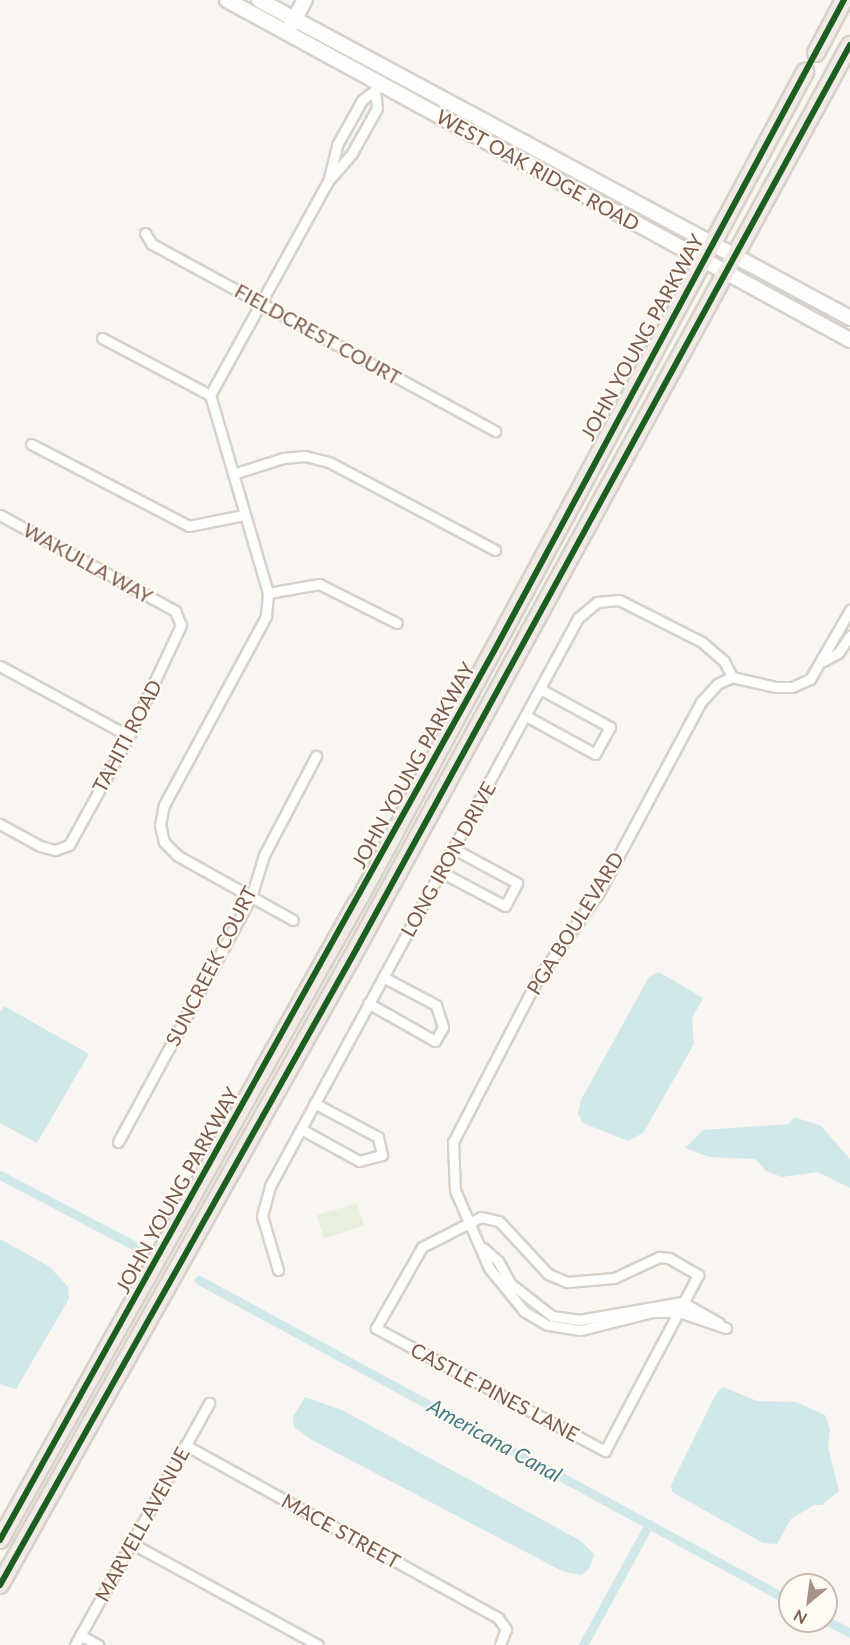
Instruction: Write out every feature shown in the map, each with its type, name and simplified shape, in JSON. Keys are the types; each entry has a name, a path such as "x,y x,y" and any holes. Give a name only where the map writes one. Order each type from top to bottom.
{"highway":[{"name":"JOHN YOUNG PARKWAY","path":"816,53 844,0"},
{"name":"JOHN YOUNG PARKWAY","path":"0,1584 357,948 850,45"},
{"name":"JOHN YOUNG PARKWAY","path":"395,832 806,72"},
{"name":"JOHN YOUNG PARKWAY","path":"0,1540 357,902"},
{"path":"357,902 353,929 357,948"},
{"path":"54,1446 59,1462 55,1488"}],"main road":[{"name":"JOHN YOUNG PARKWAY","path":"806,72 816,53"},
{"name":"JOHN YOUNG PARKWAY","path":"357,902 395,832"}],"street":[{"name":"WEST OAK RIDGE ROAD","path":"228,0 288,32 377,88 850,340"},
{"name":"WEST OAK RIDGE ROAD","path":"259,0 280,5 294,20 713,242 850,318"},
{"path":"288,32 305,0"},
{"path":"270,23 280,5"},
{"path":"293,920 178,856 164,842 160,825 164,805 255,641 266,616 268,593 210,395 328,181 352,153 377,108 377,88"},
{"path":"328,181 337,145 362,99 377,88 407,91 473,127 496,127"},
{"name":"FIELDCREST COURT","path":"145,233 152,244 495,431"},
{"path":"102,338 210,395"},
{"path":"31,444 189,526 244,515"},
{"path":"233,474 283,458 305,456 329,462 495,550"},
{"name":"WAKULLA WAY","path":"0,515 175,611"},
{"path":"268,593 320,584 397,623"},
{"name":"LONG IRON DRIVE","path":"278,1270 262,1205 314,1103 578,618 597,602 619,600 702,642 724,661 732,677"},
{"path":"732,677 792,687 810,679 823,661 850,610"},
{"name":"TAHITI ROAD","path":"0,824 55,850 69,845 129,736 177,641 181,625 175,611"},
{"path":"823,661 838,653 850,636"},
{"path":"0,666 129,736"},
{"name":"PGA BOULEVARD","path":"481,1246 498,1261 511,1284 552,1316 579,1320 682,1302 726,1328 679,1312 653,1312 580,1330 547,1325 506,1293 481,1246 468,1220 450,1167 453,1142 464,1115 538,978 598,894 701,702 717,684 732,677"},
{"path":"526,716 595,754 610,727 540,689"},
{"name":"SUNCREEK COURT","path":"118,1142 251,897 264,855 316,756"},
{"path":"441,872 505,906 517,883 454,849"},
{"path":"368,1003 435,1041 443,1026 436,1005 383,977"},
{"path":"301,1129 359,1161 382,1155 378,1137 314,1103"},
{"path":"468,1220 489,1217 499,1221 548,1274 567,1282 614,1278 659,1257 669,1258 698,1275 682,1302 679,1312"},
{"name":"CASTLE PINES LANE","path":"468,1220 422,1246 376,1328 604,1451 679,1312"},
{"name":"MARVELL AVENUE","path":"75,1645 209,1403"},
{"name":"MACE STREET","path":"185,1445 498,1618 506,1629 500,1645"},
{"path":"131,1543 318,1645"},
{"path":"81,1635 98,1645"}],"green space":[{"path":"357,1203 364,1226 324,1238 317,1215"}],"water":[{"path":"659,972 703,998 692,1018 694,1044 643,1133 628,1141 583,1123 578,1114 581,1100 649,977"},
{"path":"4,1006 89,1054 37,1143 0,1123 0,1012"},
{"path":"794,1117 821,1126 850,1159 850,1188 818,1172 782,1177 766,1171 755,1159 709,1157 685,1148 703,1130 789,1124"},
{"path":"0,1239 50,1267 68,1287 69,1299 16,1389 0,1384"},
{"path":"723,1387 757,1401 796,1402 825,1415 830,1429 828,1447 839,1491 822,1505 814,1505 791,1519 777,1544 763,1543 672,1492 671,1485 716,1394"},
{"path":"305,1397 342,1410 581,1541 594,1554 590,1567 582,1575 564,1572 312,1440 294,1427 293,1417"}],"waterway":[{"name":"Americana Canal","path":"0,1175 141,1249"},
{"name":"Americana Canal","path":"199,1280 778,1594"},
{"path":"583,1645 649,1524"},
{"name":"Americana Canal","path":"838,1626 850,1633"}],"cycle path":[{"path":"0,1540 494,651 844,0"},
{"path":"0,1585 357,948 850,45"}]}
